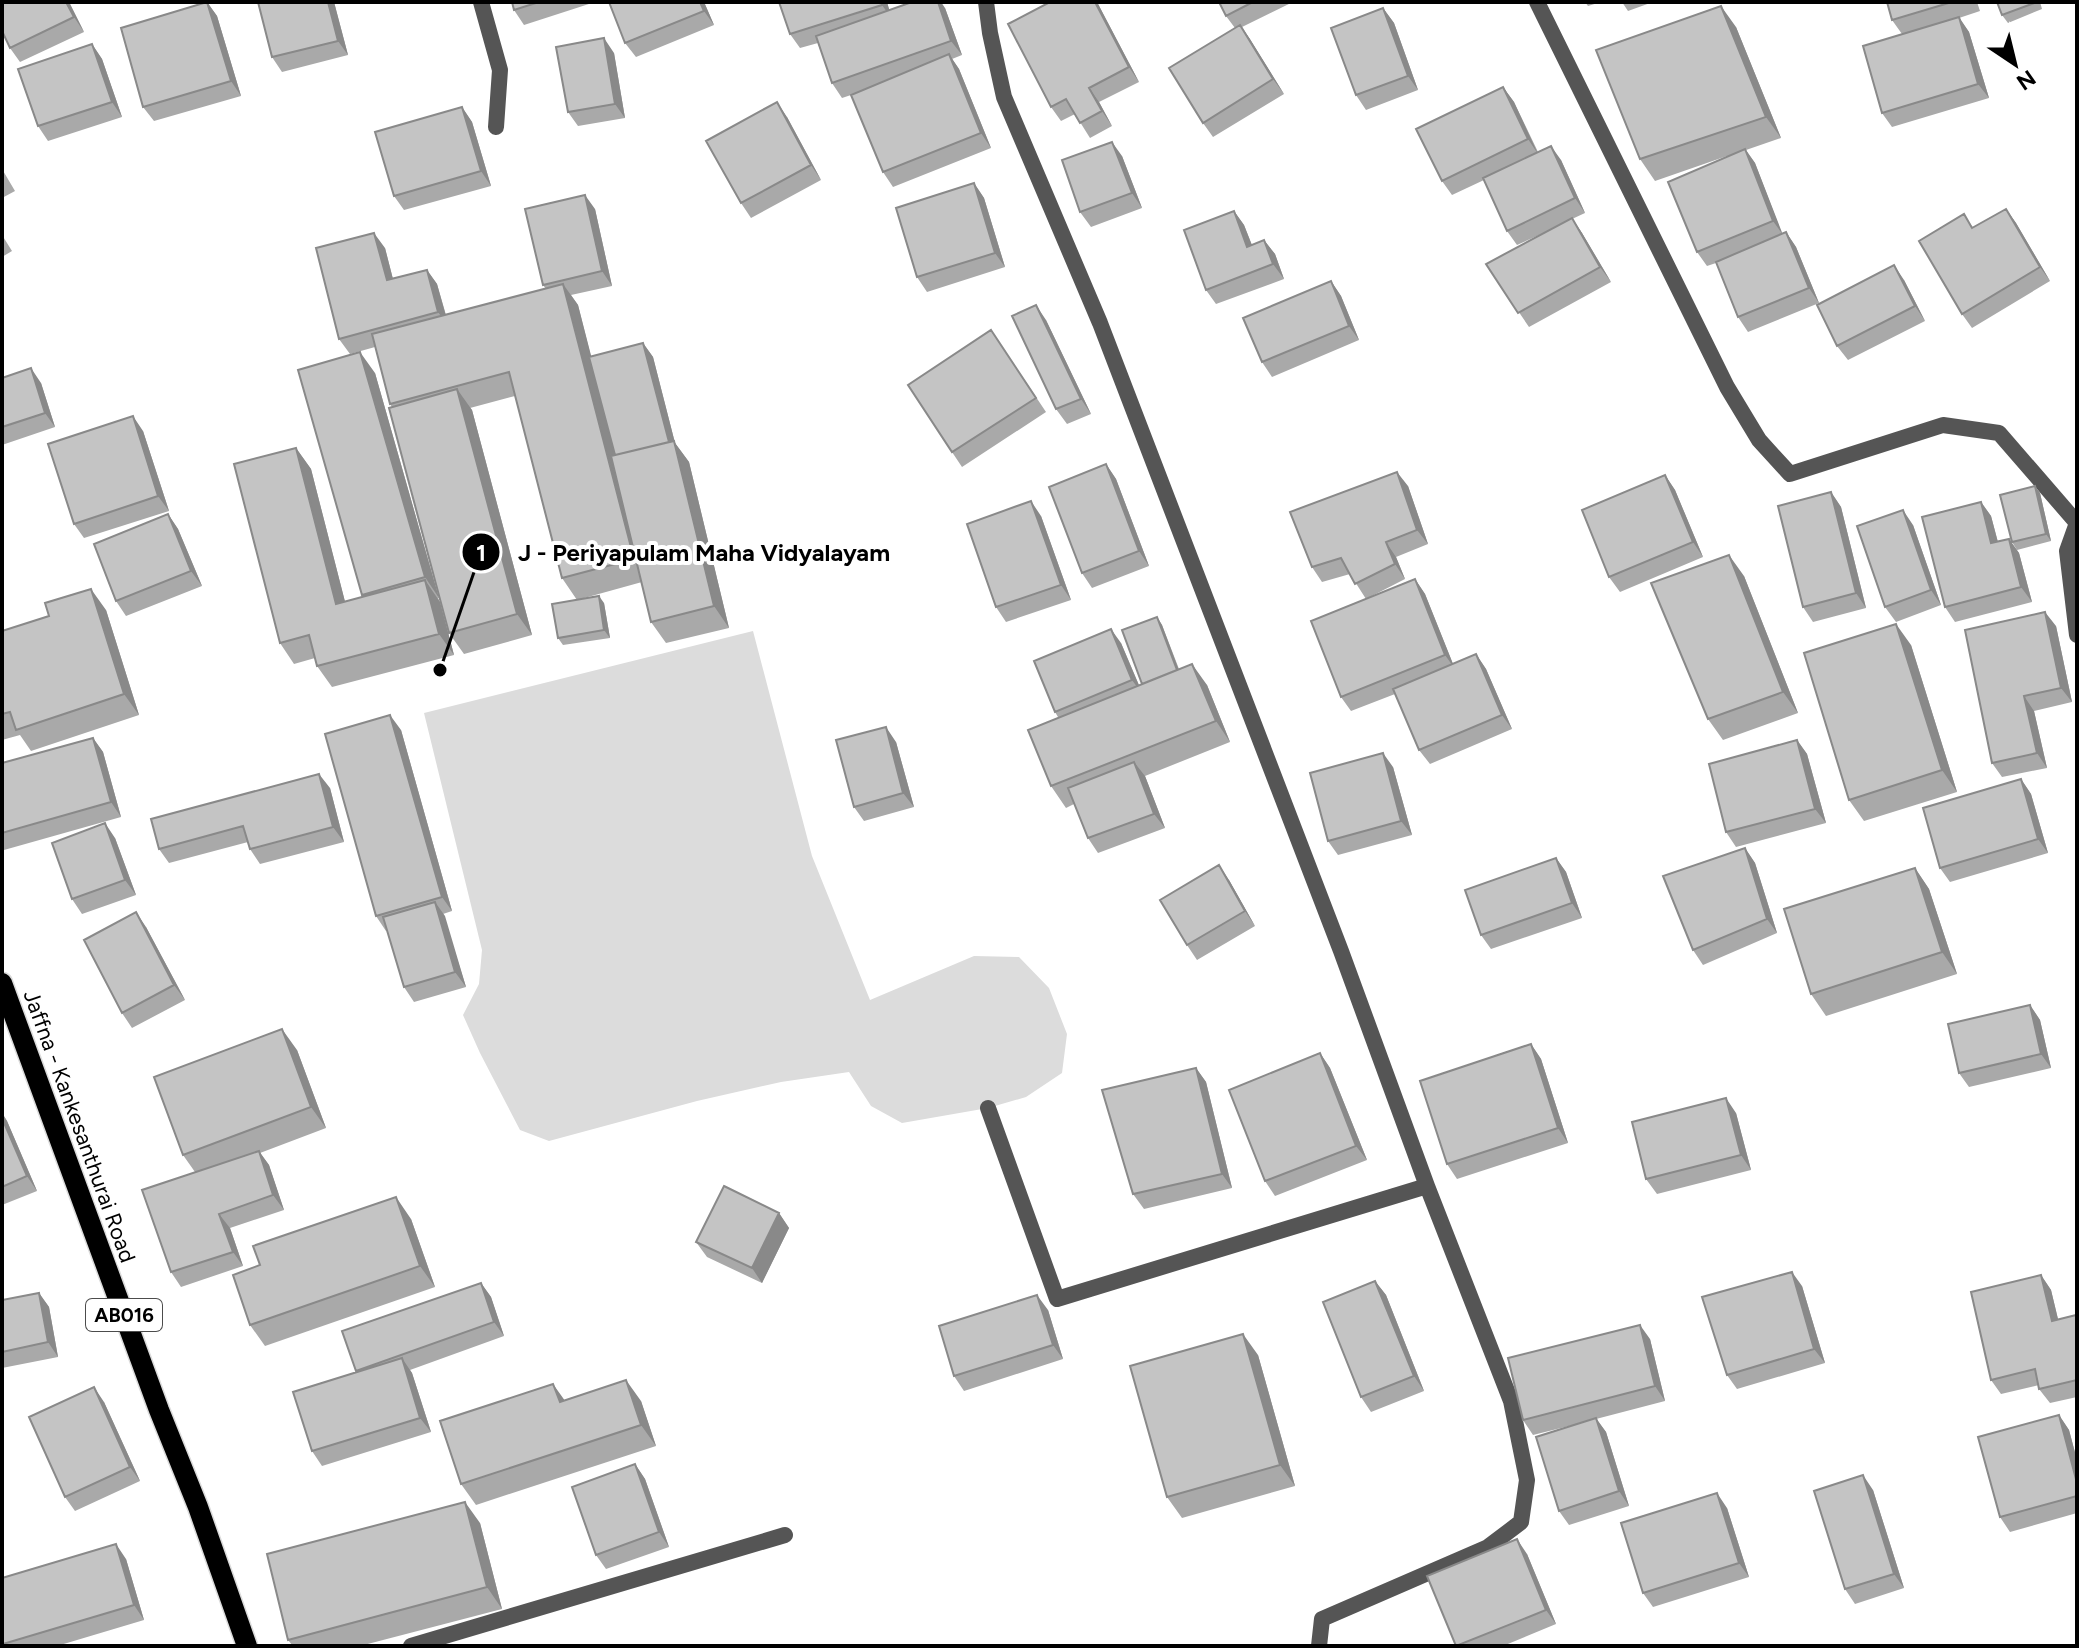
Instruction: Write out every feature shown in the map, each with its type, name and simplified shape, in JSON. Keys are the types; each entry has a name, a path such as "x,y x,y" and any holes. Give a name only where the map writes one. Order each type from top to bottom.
{"main road":[{"name":"Jaffna - Kankesanthurai Road","path":"2,983 247,1646"}],"street":[{"path":"481,2 500,70 496,127"},
{"path":"986,2 1004,97 1111,352 1511,1401 1527,1480 1521,1522 1488,1547 1322,1619 1319,1646"},
{"path":"1537,2 1727,387 1759,440 1790,474 1943,425 1999,433 2077,523 2067,551 2077,635"},
{"path":"988,1108 1057,1299 1427,1186"},
{"path":"411,1646 785,1535"}],"shaded area":[{"path":"753,631 812,856 870,1000 974,956 1019,957 1049,988 1067,1034 1062,1073 1026,1097 988,1108 902,1123 871,1106 849,1072 781,1082 697,1101 549,1141 520,1130 463,1015 479,984 482,950 424,713"}],"building":[{"path":"2,2 66,2 74,17 10,48 2,31"},
{"path":"207,2 231,81 143,107 121,28"},
{"path":"258,2 328,2 338,41 272,57"},
{"path":"512,2 539,2 514,10"},
{"path":"609,2 700,2 704,11 625,43"},
{"path":"779,2 881,2 882,5 790,34"},
{"path":"912,2 938,2 951,41 832,83 816,36"},
{"path":"1050,2 1095,2 1129,67 1089,88 1102,111 1080,123 1066,99 1051,107 1008,24"},
{"path":"1219,2 1253,2 1226,16"},
{"path":"1887,2 1952,2 1892,20"},
{"path":"1997,2 2037,2 2002,15"},
{"path":"1721,6 1766,117 1640,159 1596,50"},
{"path":"1383,8 1408,76 1356,95 1331,28"},
{"path":"1959,17 1978,84 1882,113 1863,46"},
{"path":"1240,25 1273,79 1203,123 1169,68"},
{"path":"604,38 615,104 568,112 556,47"},
{"path":"92,44 112,102 38,126 18,69"},
{"path":"949,54 981,133 883,172 851,95"},
{"path":"1503,87 1528,139 1442,181 1416,129"},
{"path":"777,102 811,165 741,203 706,141"},
{"path":"462,107 481,171 394,196 375,132"},
{"path":"1112,142 1132,193 1080,212 1062,160"},
{"path":"1551,146 1575,198 1507,231 1483,178"},
{"path":"1745,149 1773,221 1697,252 1668,182"},
{"path":"974,183 995,253 917,277 896,208"},
{"path":"585,195 602,271 543,285 525,209"},
{"path":"2006,209 2040,267 1962,314 1919,241 1964,214 1972,228"},
{"path":"1234,211 1247,247 1264,240 1273,264 1206,290 1184,230"},
{"path":"1572,218 1600,267 1518,313 1486,264"},
{"path":"1786,232 1809,288 1738,317 1716,262"},
{"path":"374,233 387,280 427,270 438,312 339,339 316,248"},
{"path":"1894,265 1915,306 1837,346 1817,305"},
{"path":"1331,281 1349,326 1262,362 1243,318"},
{"path":"563,284 634,559 562,578 509,372 390,404 372,334"},
{"path":"1036,305 1081,399 1056,409 1012,316"},
{"path":"991,330 1036,398 952,452 908,385"},
{"path":"643,343 669,442 615,455 589,357"},
{"path":"360,352 425,577 362,595 298,370"},
{"path":"31,368 45,413 2,427 2,378"},
{"path":"457,389 517,614 449,633 389,408"},
{"path":"133,416 158,496 74,524 48,444"},
{"path":"674,441 714,606 651,622 611,456"},
{"path":"296,448 336,604 425,580 439,634 317,666 309,635 280,643 234,464"},
{"path":"1106,464 1139,551 1082,573 1049,487"},
{"path":"1397,472 1417,530 1386,542 1395,564 1355,584 1341,558 1312,567 1290,512"},
{"path":"1665,475 1693,542 1609,577 1582,510"},
{"path":"2035,486 2046,534 2012,542 2000,495"},
{"path":"1831,492 1856,593 1803,607 1778,506"},
{"path":"1031,501 1061,585 996,607 967,524"},
{"path":"1981,502 1991,543 2009,539 2021,587 1945,607 1922,517"},
{"path":"1903,510 1931,590 1885,607 1857,526"},
{"path":"168,514 191,571 116,601 94,544"},
{"path":"1729,555 1783,692 1708,719 1651,583"},
{"path":"1415,579 1445,655 1341,697 1311,621"},
{"path":"91,589 124,694 16,730 10,712 2,714 2,631 49,616 45,603"},
{"path":"599,596 604,630 558,638 552,604"},
{"path":"2045,612 2061,688 2024,696 2037,753 1992,763 1965,630"},
{"path":"1157,617 1177,670 1142,684 1122,630"},
{"path":"1896,624 1942,770 1849,800 1804,653"},
{"path":"1111,629 1132,680 1055,712 1034,661"},
{"path":"1476,654 1502,715 1419,750 1393,689"},
{"path":"1192,664 1216,721 1051,786 1028,730"},
{"path":"390,715 442,897 376,916 325,734"},
{"path":"886,727 903,793 854,807 836,740"},
{"path":"93,738 111,802 2,833 2,763"},
{"path":"1797,740 1815,809 1726,832 1709,764"},
{"path":"1383,753 1401,821 1328,841 1310,773"},
{"path":"1134,762 1154,814 1088,838 1068,788"},
{"path":"319,774 333,827 250,849 243,826 159,849 151,819"},
{"path":"2021,779 2038,839 1940,868 1923,808"},
{"path":"105,823 125,880 72,899 52,843"},
{"path":"1745,848 1767,919 1693,950 1663,876"},
{"path":"1556,858 1572,903 1481,935 1465,890"},
{"path":"1219,865 1245,911 1187,945 1160,900"},
{"path":"1915,868 1942,952 1811,994 1784,909"},
{"path":"435,902 455,972 404,987 383,917"},
{"path":"136,912 174,985 122,1013 84,940"},
{"path":"2030,1005 2041,1054 1959,1073 1948,1024"},
{"path":"282,1029 311,1107 183,1155 154,1077"},
{"path":"1531,1044 1558,1128 1447,1164 1420,1081"},
{"path":"1320,1053 1356,1146 1265,1181 1229,1090"},
{"path":"1196,1068 1222,1174 1133,1194 1102,1090"},
{"path":"1726,1098 1741,1155 1646,1179 1632,1122"},
{"path":"2,1118 27,1176 2,1187"},
{"path":"259,1151 273,1195 219,1214 233,1252 171,1272 142,1190"},
{"path":"724,1186 779,1213 752,1268 696,1242"},
{"path":"396,1197 420,1266 250,1325 233,1275 260,1265 253,1246"},
{"path":"1792,1272 1814,1349 1727,1375 1702,1297"},
{"path":"2041,1275 2052,1321 2076,1315 2077,1380 2039,1389 2035,1369 1991,1380 1971,1292"},
{"path":"1375,1281 1414,1376 1361,1397 1323,1302"},
{"path":"481,1283 494,1322 356,1371 342,1331"},
{"path":"39,1293 48,1342 2,1352 2,1300"},
{"path":"1037,1295 1053,1345 954,1376 939,1326"},
{"path":"1640,1325 1655,1386 1523,1420 1508,1358"},
{"path":"1243,1334 1280,1465 1167,1497 1130,1366"},
{"path":"402,1358 420,1418 312,1451 293,1392"},
{"path":"626,1380 641,1425 461,1484 440,1421 553,1384 560,1402"},
{"path":"94,1387 130,1467 65,1497 29,1417"},
{"path":"2059,1415 2077,1483 2077,1496 2000,1517 1978,1437"},
{"path":"1596,1418 1619,1491 1559,1511 1536,1437"},
{"path":"635,1464 659,1532 596,1555 572,1487"},
{"path":"1863,1475 1894,1574 1845,1589 1814,1491"},
{"path":"1717,1493 1739,1563 1643,1593 1621,1523"},
{"path":"465,1502 487,1587 288,1640 267,1554"},
{"path":"1517,1539 1546,1610 1456,1646 1427,1576"},
{"path":"116,1544 134,1605 3,1644 2,1578"}],"place":[{"name":"J - Periyapulam Maha Vidyalayam","path":"440,670"}]}
